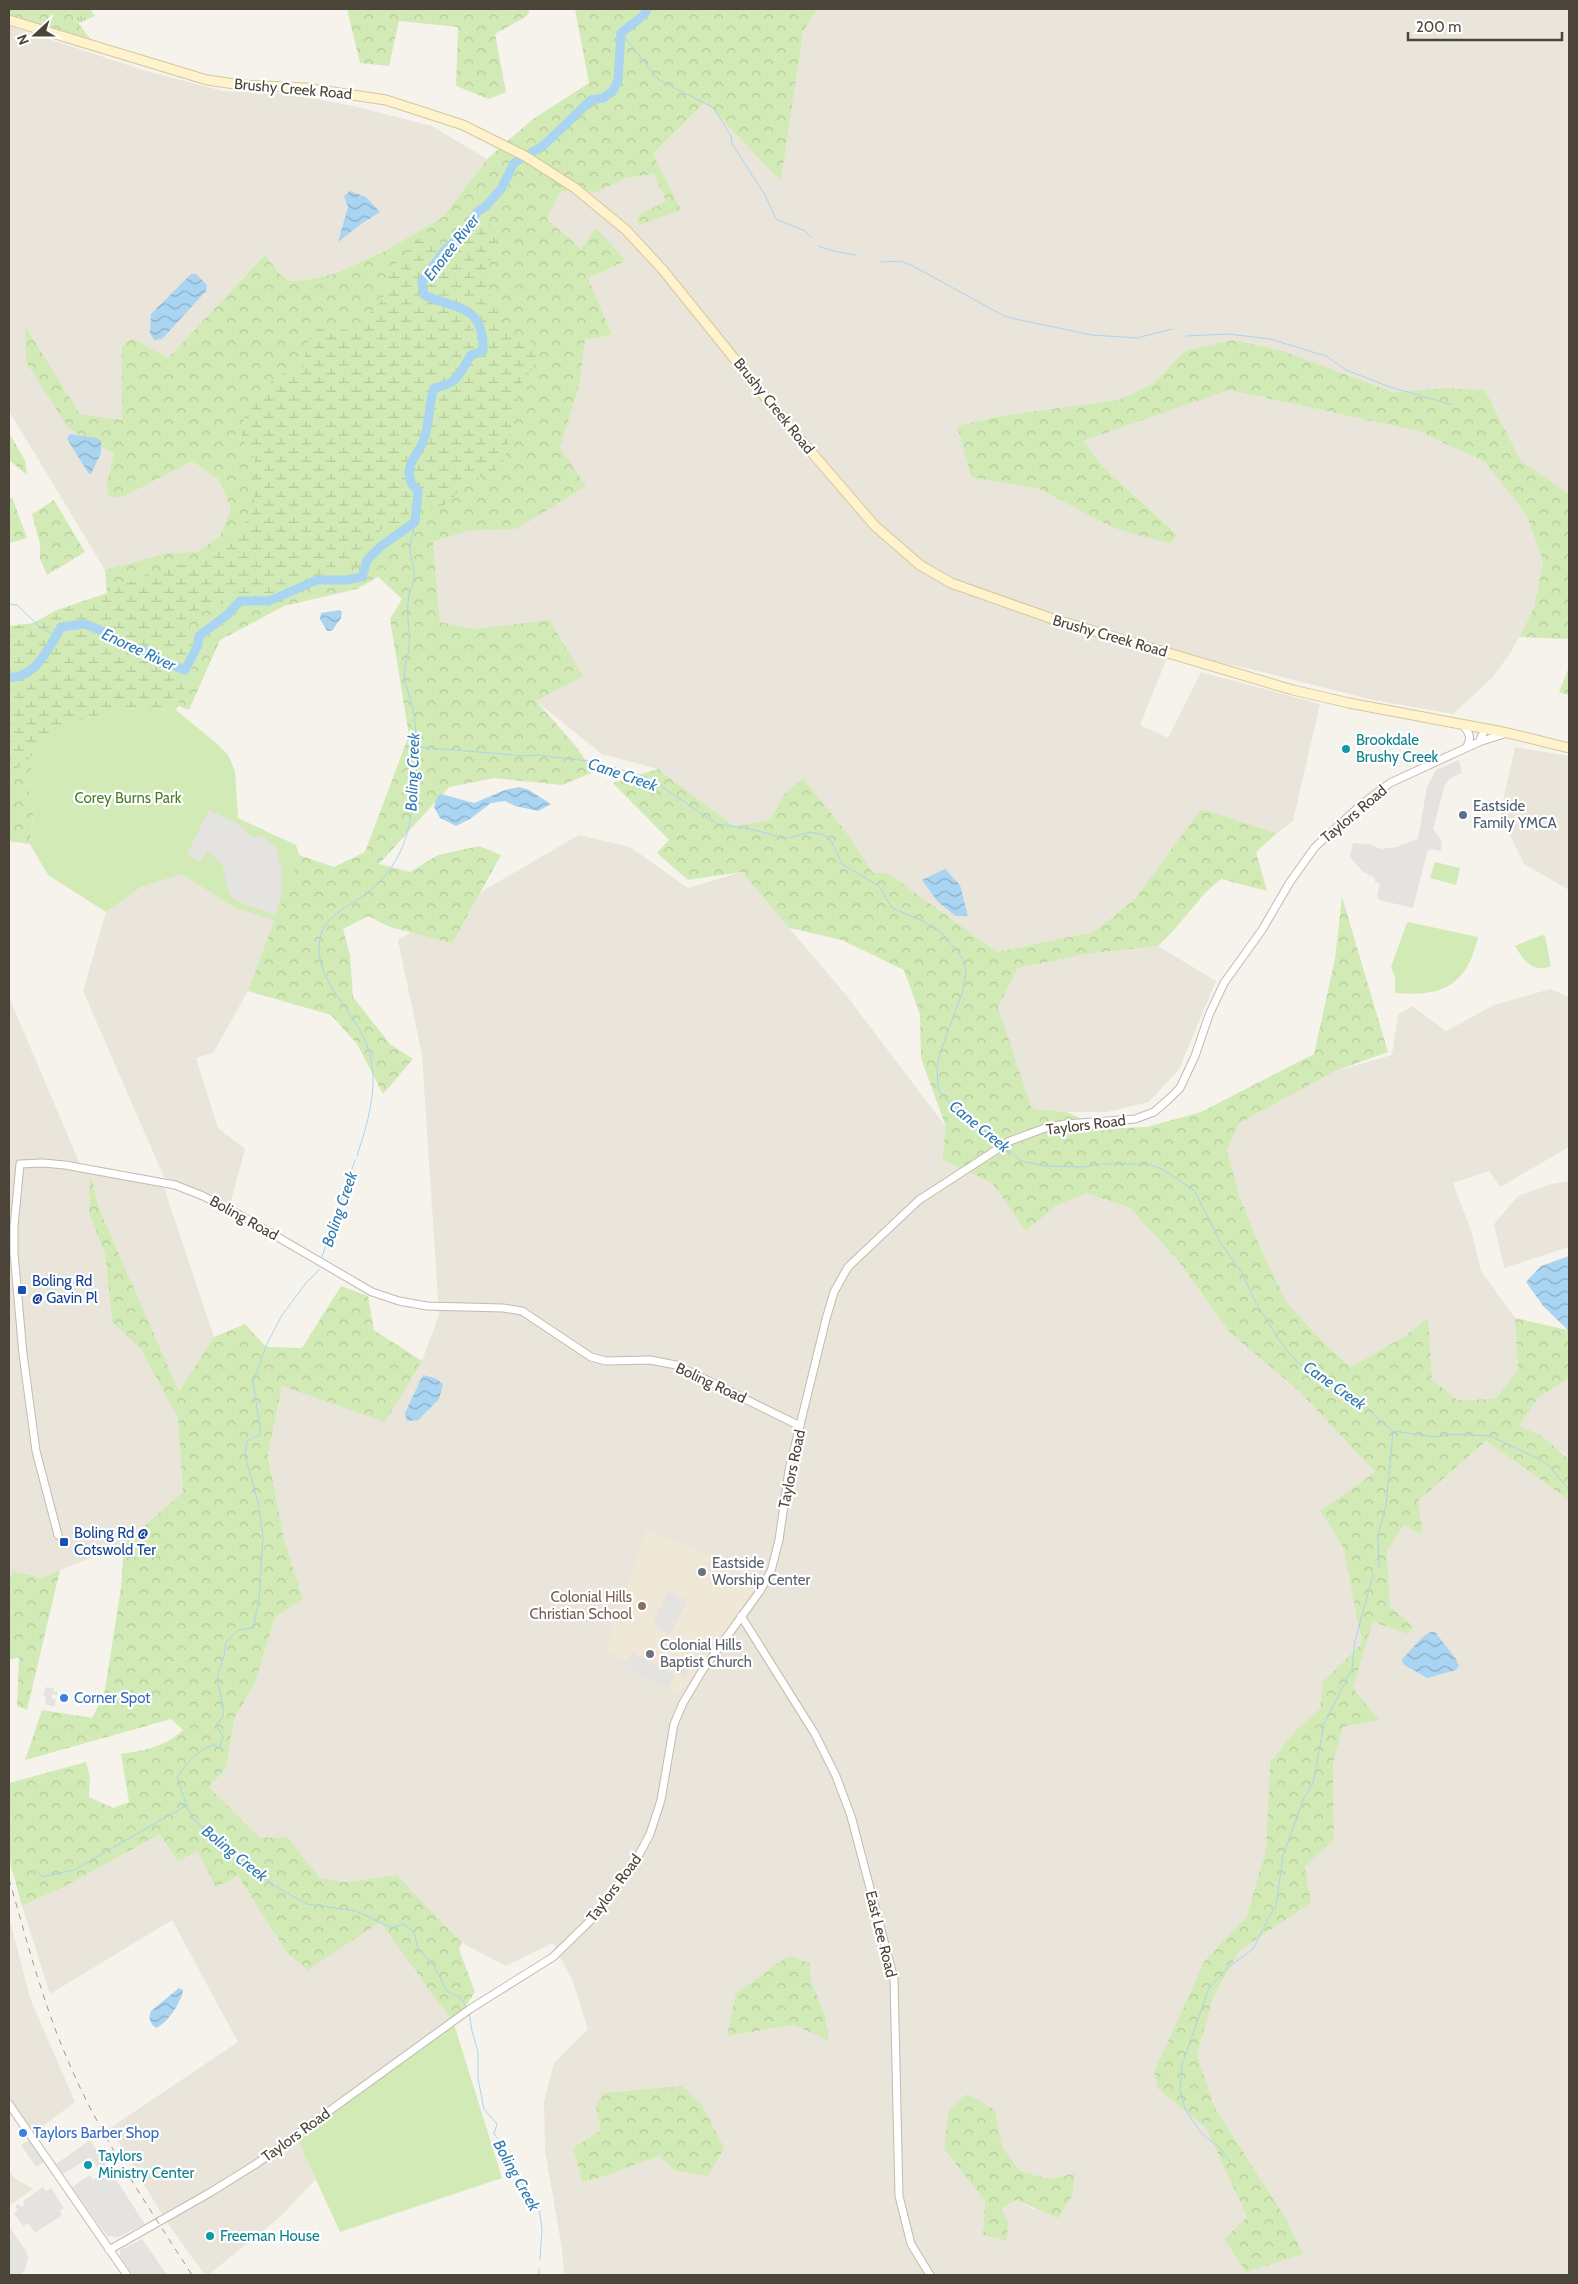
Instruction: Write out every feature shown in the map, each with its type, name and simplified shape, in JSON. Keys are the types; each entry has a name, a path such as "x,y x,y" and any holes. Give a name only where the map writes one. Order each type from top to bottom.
{"main road":[{"name":"Brushy Creek Road","path":"9,20 206,80 242,85 315,88 386,100 449,119 500,143 559,177 626,230 663,270 845,492 884,535 929,572 970,592 1053,619 1238,674 1349,703 1508,733 1569,748"}],"street":[{"path":"1463,725 1470,734 1471,740 1466,748"},
{"path":"1479,742 1485,729"},
{"name":"Taylors Road","path":"109,2250 256,2164 470,2008 549,1960 565,1948 594,1917 624,1880 639,1856 658,1813 678,1713 702,1671 767,1578 776,1556 786,1483 800,1426 834,1292 848,1267 919,1200 1000,1146 1045,1128 1065,1124 1135,1119 1154,1112 1180,1088 1224,983 1262,930 1308,856 1339,824 1375,793 1402,777 1479,742 1508,733"},
{"name":"Boling Road","path":"58,1535 36,1451 23,1354 14,1253 14,1228 20,1164 44,1163 65,1165 175,1185 204,1196 238,1214 372,1292 399,1301 427,1306 503,1308 522,1311 591,1357 606,1361 650,1360 676,1365 800,1426"},
{"name":"East Lee Road","path":"741,1616 815,1734 836,1776 851,1816 894,1979 898,2185 902,2215 915,2254 930,2275"},
{"path":"9,2104 126,2275"}],"shaded area":[{"path":"817,9 1569,9 1569,494 1521,461 1485,390 1446,388 1392,392 1340,374 1185,351 1153,384 1118,400 1000,416 957,426 971,477 1039,489 1113,528 1171,544 1177,533 1102,466 1083,441 1229,390 1418,431 1485,462 1526,514 1543,560 1534,608 1511,652 1493,677 1453,714 1373,700 1246,668 1169,653 1140,725 1168,738 1201,672 1320,704 1293,821 1277,833 1201,809 1134,900 1093,932 997,952 895,878 886,873 873,873 846,832 803,778 784,794 771,819 735,827 658,769 602,754 536,701 549,620 474,629 440,622 433,542 467,531 516,529 560,448 580,382 585,340 612,335 588,278 596,228 581,249 547,219 561,191 598,192 626,178 655,174 666,202 636,217 640,224 680,210 653,154 705,102 781,180 803,32"},
{"path":"9,26 146,71 223,91 292,94 353,106 432,126 487,159 443,217 383,252 334,274 306,280 289,281 278,272 265,255 168,358 132,338 122,346 122,420 80,414 26,326 89,442 114,453 106,486 123,497 192,461 219,480 231,509 220,536 197,552 167,553 105,570 9,411"},
{"path":"1515,747 1569,756 1569,890 1524,864 1500,815"},
{"path":"1459,760 1462,773 1449,779 1444,788 1433,829 1442,841 1441,851 1430,849 1427,853 1413,908 1379,900 1377,895 1380,884 1375,882 1375,878 1362,871 1350,857 1353,843 1369,844 1381,849 1397,847 1418,839 1427,787 1436,770"},
{"path":"209,810 239,824 253,838 262,835 275,846 282,878 280,902 275,915 234,900 227,888 223,866 208,851 200,862 187,854"},
{"path":"579,835 630,847 688,888 742,872 846,995 946,1127 942,1160 992,1183 1026,1231 1056,1206 1086,1193 1130,1208 1179,1262 1230,1333 1299,1391 1375,1472 1320,1511 1343,1547 1362,1643 1324,1682 1321,1709 1296,1730 1270,1762 1266,1849 1247,1916 1205,1960 1159,2089 1206,2128 1247,2217 1224,2239 1303,2254 1287,2220 1215,2108 1197,2055 1213,1998 1240,1950 1311,1903 1305,1867 1334,1840 1333,1763 1352,1688 1373,1622 1407,1634 1390,1607 1387,1551 1404,1525 1423,1535 1418,1501 1486,1441 1569,1500 1569,2275 564,2275 562,2249 545,2151 544,2102 554,2063 588,2029 573,1982 553,1943 506,1966 462,1943 397,1875 345,1882 320,1878 287,1837 260,1838 209,1787 226,1768 234,1719 255,1683 275,1617 303,1599 284,1539 268,1454 282,1385 385,1422 422,1361 439,1315 422,1055 398,940","holes":["810,1963 811,1980 825,2015 828,2040 794,2025 727,2036","995,2110 1003,2148 1020,2171 1050,2179 1074,2173 1035,2210 1016,2200 1000,2209 983,2235 985,2201 944,2149","601,2130 708,2176 675,2171 659,2156 603,2177 582,2182 573,2148"]},
{"path":"182,874 233,907 276,921 248,991 213,1053 196,1058 218,1128 245,1149 230,1204 164,1177 83,991 106,912 141,887"},
{"path":"1158,946 1216,981 1179,1069 1149,1102 1107,1112 1067,1112 1032,1109 998,1007 1018,968 1087,954"},
{"path":"1550,989 1569,997 1569,1147 1500,1187 1489,1171 1453,1183 1472,1233 1481,1271 1515,1318 1518,1370 1495,1399 1456,1400 1432,1379 1427,1319 1405,1336 1351,1367 1326,1345 1287,1303 1261,1249 1239,1195 1227,1150 1238,1124 1335,1071 1392,1055 1398,1015 1412,1006 1446,1031 1494,1005"},
{"path":"9,997 80,1164 90,1171 163,1185 214,1337 179,1391 99,1208 91,1173 89,1213 105,1254 112,1322 141,1350 178,1418 183,1492 124,1544 41,1578 14,1571 9,1578"},
{"path":"1569,1181 1569,1247 1504,1268 1494,1224 1518,1196 1551,1184"},
{"path":"1569,1378 1569,1459 1564,1453 1519,1426 1538,1398"},
{"path":"647,1530 767,1578 679,1694 605,1649"},
{"path":"668,1591 687,1601 670,1635 652,1624"},
{"path":"690,1651 698,1658 684,1677 675,1673"},
{"path":"632,1652 675,1675 668,1688 624,1664"},
{"path":"46,1687 57,1692 57,1695 52,1694 51,1698 56,1700 54,1707 45,1704 46,1697 43,1696"},
{"path":"160,1834 198,1851 238,1876 288,1954 380,1922 454,2024 298,2140 316,2179 279,2218 208,2275 205,2275 166,2221 110,2128 238,2042 172,1920 50,1994 22,1906 64,1887"},
{"path":"9,1917 30,1998 75,2102 34,2133 9,2100"},
{"path":"29,2140 44,2162 36,2167 21,2145"},
{"path":"90,2140 145,2224 118,2237 107,2236 72,2187 90,2175 93,2180 101,2175 91,2157 63,2174 56,2164"},
{"path":"9,2169 13,2177 33,2189 9,2206"},
{"path":"43,2187 46,2191 51,2188 64,2208 60,2211 62,2215 35,2233 28,2223 23,2226 14,2213 18,2210 15,2206 18,2204 21,2207 25,2204 23,2201"},
{"path":"9,2226 26,2251 28,2258 25,2270 19,2275 9,2275"},
{"path":"142,2239 167,2275 133,2275 120,2256 120,2250"}],"green space":[{"path":"9,9 68,9 91,40 9,17"},
{"path":"68,9 90,9 95,16 79,23"},
{"path":"347,9 530,9 527,16 495,34 506,92 489,99 456,86 458,27 399,21 389,66 360,63"},
{"path":"575,9 817,9 803,32 781,181 705,102 653,154 681,210 640,225 636,217 666,201 654,174 626,178 598,192 561,191 547,219 581,249 596,228 626,261 588,278 612,335 585,340 580,382 560,448 586,486 516,529 467,531 433,542 440,622 474,629 549,620 583,676 536,701 574,744 594,772 562,785 494,778 449,787 379,864 410,872 438,855 479,846 501,855 452,943 390,927 368,916 343,929 350,955 353,997 390,1044 413,1059 383,1094 357,1044 331,1015 248,991 299,855 334,867 365,852 409,735 390,619 402,599 378,577 357,589 284,606 220,640 189,710 156,698 109,708 57,732 27,782 34,805 30,844 9,841 9,665 108,610 105,570 167,553 197,552 220,536 231,509 219,480 192,461 123,497 109,497 106,486 114,453 89,442 68,427 26,362 25,325 80,414 122,420 122,346 132,338 168,358 265,255 278,272 289,281 306,280 334,274 383,252 443,217 487,159 533,119 589,83"},
{"path":"479,217 488,221 495,237 496,249 485,272 487,289 507,331 531,342 537,354 532,369 522,382 505,458 498,469 470,482 444,505 432,510 424,504 418,491 411,498 406,535 397,537 383,528 374,536 378,554 364,564 315,578 278,604 262,606 251,603 237,590 207,610 188,618 195,649 192,668 176,710 122,708 86,720 61,724 25,763 12,771 9,778 9,626 33,623 57,610 104,594 145,575 206,557 237,535 254,510 255,459 246,446 241,433 243,421 250,406 268,384 285,373 303,367 308,341 314,331 325,327 343,332 353,328 378,306 385,294 390,269 418,240 440,244 456,243 466,235 471,222"},
{"path":"1233,340 1283,351 1392,392 1446,388 1485,390 1521,461 1569,494 1569,639 1519,637 1534,608 1543,561 1526,514 1485,462 1418,431 1229,390 1083,441 1102,466 1177,534 1171,544 1113,528 1039,489 971,477 957,426 1000,416 1118,400 1153,384 1185,351"},
{"path":"9,433 25,460 27,475 9,460"},
{"path":"12,497 27,538 9,543 9,500"},
{"path":"54,500 85,552 47,575 40,559 40,544 32,514"},
{"path":"1569,667 1569,695 1559,692"},
{"name":"Corey Burns Park","path":"122,708 176,710 228,755 235,771 238,818 296,845 299,855 276,921 233,907 182,874 141,887 106,912 48,875 30,844 34,805 27,782 37,750 61,724 86,720"},
{"path":"658,769 735,827 771,819 784,794 803,778 846,832 873,873 886,873 895,878 997,952 1093,932 1134,900 1201,809 1277,833 1256,852 1267,891 1221,879 1205,893 1158,946 1087,954 1018,968 998,1007 1032,1109 1067,1112 1102,1129 1147,1127 1201,1112 1314,1054 1335,959 1342,897 1388,1052 1335,1071 1238,1124 1227,1150 1239,1195 1261,1249 1287,1303 1326,1345 1351,1367 1405,1336 1428,1318 1432,1379 1457,1400 1495,1399 1518,1370 1515,1318 1567,1330 1569,1328 1569,1378 1538,1398 1519,1426 1540,1435 1569,1459 1569,1500 1486,1441 1418,1501 1423,1535 1404,1525 1387,1551 1390,1607 1414,1627 1407,1634 1373,1622 1353,1688 1379,1720 1343,1727 1333,1763 1334,1840 1305,1867 1311,1903 1240,1950 1213,1998 1197,2055 1215,2108 1287,2220 1303,2254 1246,2272 1224,2239 1247,2217 1206,2128 1158,2089 1154,2072 1205,1960 1247,1916 1266,1849 1270,1762 1296,1730 1320,1709 1323,1682 1362,1643 1343,1547 1320,1511 1375,1472 1299,1391 1230,1333 1179,1262 1130,1208 1086,1193 1056,1206 1026,1231 992,1183 942,1160 946,1127 921,1058 920,1015 904,970 842,940 789,928 742,872 688,880 657,853 669,840 613,783"},
{"path":"1435,862 1460,868 1456,885 1430,878"},
{"path":"1408,922 1478,937 1467,967 1450,985 1426,993 1395,993 1395,977 1391,967"},
{"path":"1542,935 1545,936 1551,966 1539,968 1525,961 1515,946"},
{"path":"90,1171 99,1208 179,1391 214,1337 245,1324 266,1347 302,1348 341,1286 368,1296 374,1330 422,1361 385,1422 282,1386 268,1455 284,1539 303,1599 275,1617 255,1683 234,1719 226,1768 209,1787 260,1838 287,1837 320,1878 345,1882 397,1875 462,1943 459,1949 475,1992 454,2024 380,1922 308,1970 288,1954 238,1876 216,1887 198,1851 178,1861 160,1834 64,1887 22,1906 9,1859 9,1783 86,1762 90,1778 89,1797 113,1808 129,1802 121,1754 162,1744 183,1730 171,1719 25,1760 42,1710 92,1718 104,1695 121,1588 124,1544 183,1492 178,1418 141,1350 112,1322 105,1254 89,1213"},
{"path":"60,1570 27,1710 17,1706 19,1657 9,1660 9,1578 14,1571 41,1578"},
{"path":"789,1956 810,1963 811,1980 825,2015 829,2041 794,2025 727,2036 736,1993"},
{"path":"454,2024 502,2178 340,2232 298,2140"},
{"path":"682,2086 702,2105 724,2148 708,2176 675,2171 659,2156 603,2177 582,2182 573,2148 601,2130 596,2107 603,2093"},
{"path":"967,2094 995,2110 1003,2148 1020,2171 1050,2179 1075,2173 1072,2196 1058,2218 1016,2200 1001,2209 1008,2221 1007,2241 983,2235 985,2201 944,2149 949,2110"}],"water":[{"path":"350,191 366,197 380,212 338,242 348,207 344,196"},
{"path":"191,274 196,274 207,285 206,291 162,339 154,340 150,333 151,314"},
{"path":"70,434 97,438 101,441 101,453 91,474 89,474 67,439"},
{"path":"340,610 342,612 341,618 332,631 327,631 320,619 321,613"},
{"path":"519,787 529,790 551,804 538,811 515,806 505,801 491,803 470,819 456,826 440,818 434,807 437,797 441,794 474,803 505,790"},
{"path":"945,869 960,885 968,916 956,916 938,902 922,880"},
{"path":"1569,1256 1568,1330 1544,1307 1526,1282 1541,1266"},
{"path":"423,1375 435,1378 443,1384 439,1399 418,1420 407,1421 405,1413"},
{"path":"1430,1632 1435,1632 1456,1659 1459,1666 1456,1670 1427,1678 1403,1664 1402,1659"},
{"path":"179,1988 183,1990 177,2006 165,2022 156,2028 150,2021 151,2011"}],"waterway":[{"name":"Enoree River","path":"9,677 26,673 34,667 47,652 61,627 85,624 111,635 116,641 143,650 152,657 185,670 198,645 199,636 227,615 240,601 269,601 317,580 346,580 362,577 367,560 381,546 415,522 418,491 413,486 409,477 409,470 425,435 434,388 453,381 471,355 483,351 482,336 479,325 474,317 458,307 424,295 422,281 445,250 466,232 477,212 486,206 501,189 514,163 544,145 591,100 603,98 613,91 618,80 621,33 644,15 647,9"},
{"path":"621,33 659,80 714,108 731,136 732,144 765,195 776,219 805,231 811,237"},
{"path":"818,246 856,255"},
{"path":"881,262 901,261 913,266 1004,316 1015,319 1092,335 1137,338 1172,329"},
{"path":"1186,336 1229,334 1270,339 1326,356 1346,370 1390,387 1453,405"},
{"name":"Boling Creek","path":"357,1156 369,1115 373,1087 371,1059 361,1032 324,973 319,945 324,927 330,920 374,887 391,868 400,853 410,822 415,791 416,745 414,714 404,674 409,648 408,601 414,574 410,551 415,522"},
{"path":"9,604 17,605 40,627 56,636"},
{"name":"Cane Creek","path":"417,747 526,756 537,755 596,762 645,777 655,782 717,824 751,829 783,838 790,838 810,832 824,835 831,840 842,864 879,886 892,908 921,920 941,932 960,955 966,972 962,993 940,1053 937,1067 938,1089 949,1103 1003,1143"},
{"name":"Cane Creek","path":"1005,1146 1021,1161 1046,1166 1084,1167 1100,1164 1148,1164 1164,1170 1194,1190 1221,1243 1242,1273 1255,1301 1279,1340 1293,1358 1307,1369 1357,1397 1381,1422 1393,1431 1434,1437 1454,1434 1490,1436 1541,1460 1551,1468 1569,1490"},
{"name":"Boling Creek","path":"322,1257 355,1160"},
{"name":"Boling Creek","path":"320,1269 306,1283 282,1315 267,1344 253,1382 261,1434 247,1441 245,1456 258,1502 263,1536 259,1600 253,1628 238,1630 226,1642 217,1679 223,1706 223,1717 216,1725 223,1737 219,1748 214,1745 202,1750 177,1777 188,1809 194,1820 275,1886 307,1904 356,1911 392,1928 403,1924 414,1932 418,1949 434,1966 447,1991 461,1998 467,2008"},
{"path":"1379,1567 1378,1535 1386,1505 1393,1432"},
{"path":"1230,2162 1221,2149 1202,2134 1185,2109 1180,2090 1182,2065 1209,1988 1226,1969 1253,1949 1276,1906 1283,1856 1303,1800 1313,1783 1324,1724 1352,1669 1355,1641 1373,1575"},
{"path":"35,1869 42,1877 74,1870 187,1805"},
{"name":"Boling Creek","path":"469,2012 478,2052 478,2078 484,2109 497,2124 494,2134 504,2146 516,2176 539,2206 542,2230 540,2260"},
{"name":"Boling Creek","path":"539,2269 539,2275"}],"railway":[{"path":"9,1879 43,1995 69,2063 110,2145 192,2275"}],"place":[{"name":"Brookdale Brushy Creek","path":"1346,749"},
{"name":"Eastside Family YMCA","path":"1463,815"},
{"name":"Boling Rd @ Gavin Pl","path":"22,1290"},
{"name":"Boling Rd @ Cotswold Ter","path":"64,1542"},
{"name":"Eastside Worship Center","path":"702,1572"},
{"name":"Colonial Hills Christian School","path":"642,1606"},
{"name":"Colonial Hills Baptist Church","path":"650,1654"},
{"name":"Corner Spot","path":"64,1698"},
{"name":"Taylors Barber Shop","path":"23,2133"},
{"name":"Taylors Ministry Center","path":"88,2165"},
{"name":"Freeman House","path":"210,2236"}]}
